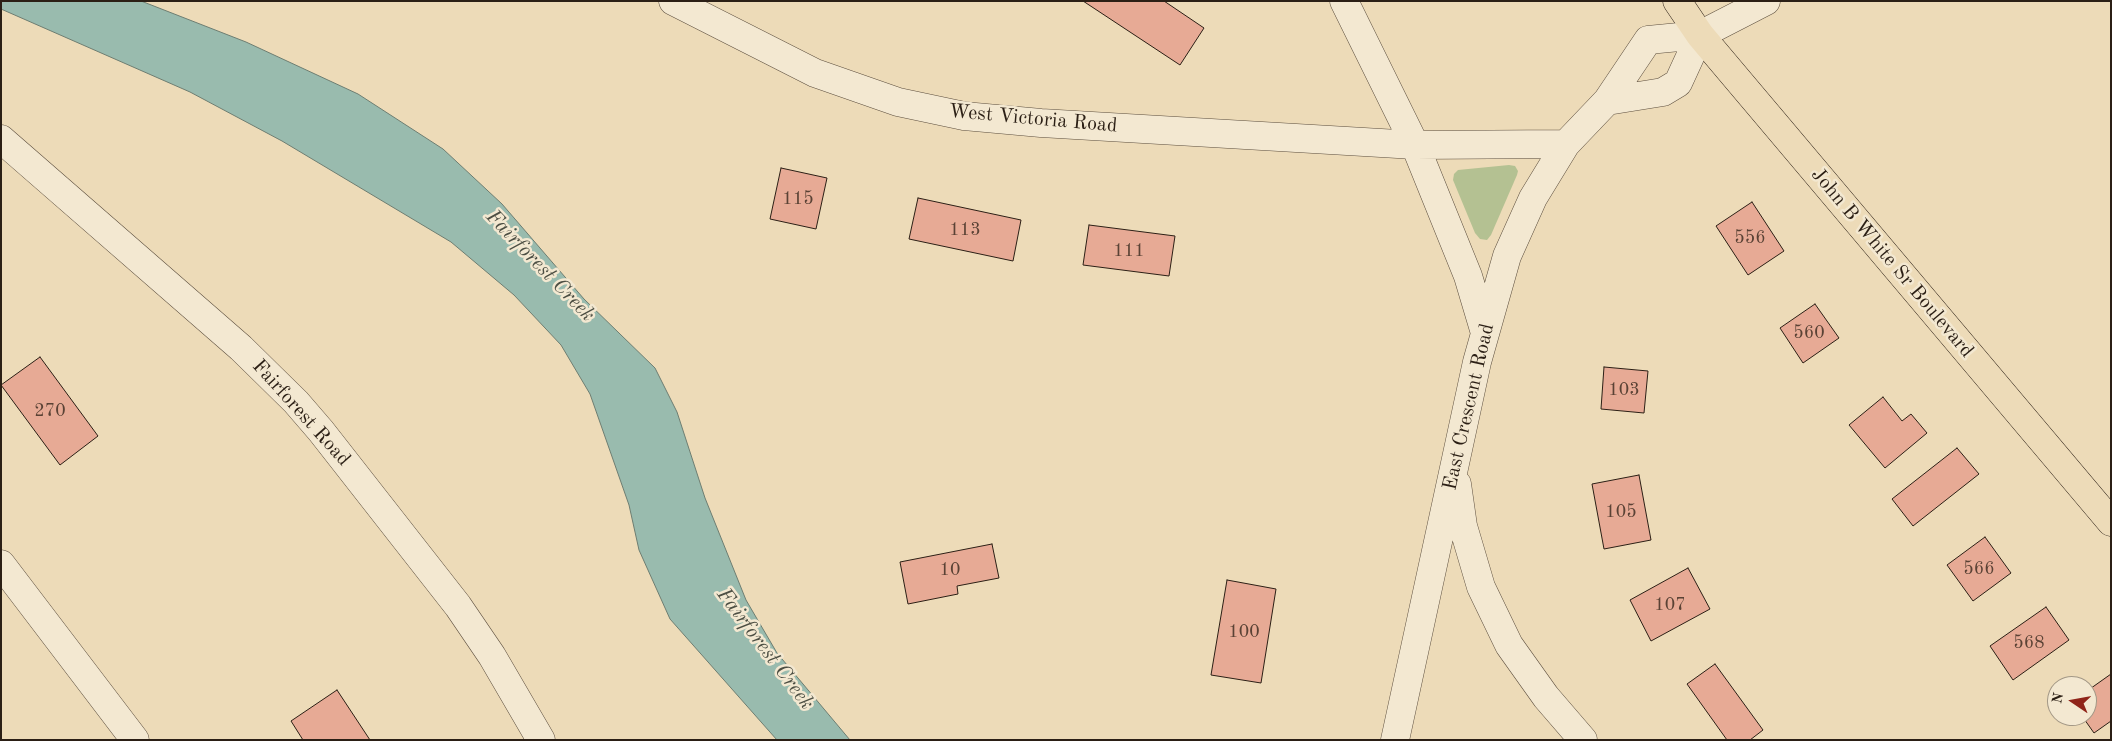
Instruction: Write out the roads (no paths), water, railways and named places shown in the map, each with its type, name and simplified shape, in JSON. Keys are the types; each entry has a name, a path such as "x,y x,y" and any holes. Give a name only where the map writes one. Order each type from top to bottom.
{"main road":[{"name":"John B White Sr Boulevard","path":"1677,1 1700,35 2111,522"}],"street":[{"name":"West Victoria Road","path":"673,1 815,73 898,102 964,116 1042,123 1416,145 1566,144"},
{"path":"1344,1 1416,145 1468,276 1485,333"},
{"path":"1607,101 1663,92 1678,83 1700,35 1766,1"},
{"name":"East Crescent Road","path":"1395,740 1485,333 1507,256 1533,198 1566,144 1607,101 1648,40 1700,35"},
{"name":"Fairforest Road","path":"1,139 241,348 296,402 321,431 458,606 492,656 541,740"},
{"path":"1455,463 1463,526 1481,587 1509,645 1546,697 1583,740"},
{"path":"1,564 135,740"}],"water":[{"name":"Fairforest Creek","path":"1,1 141,1 246,42 358,94 443,149 502,204 584,299 655,368 677,412 705,498 746,600 777,653 850,740 777,740 670,619 639,550 629,505 590,394 561,345 514,295 451,242 282,141 190,92 1,9"}]}
